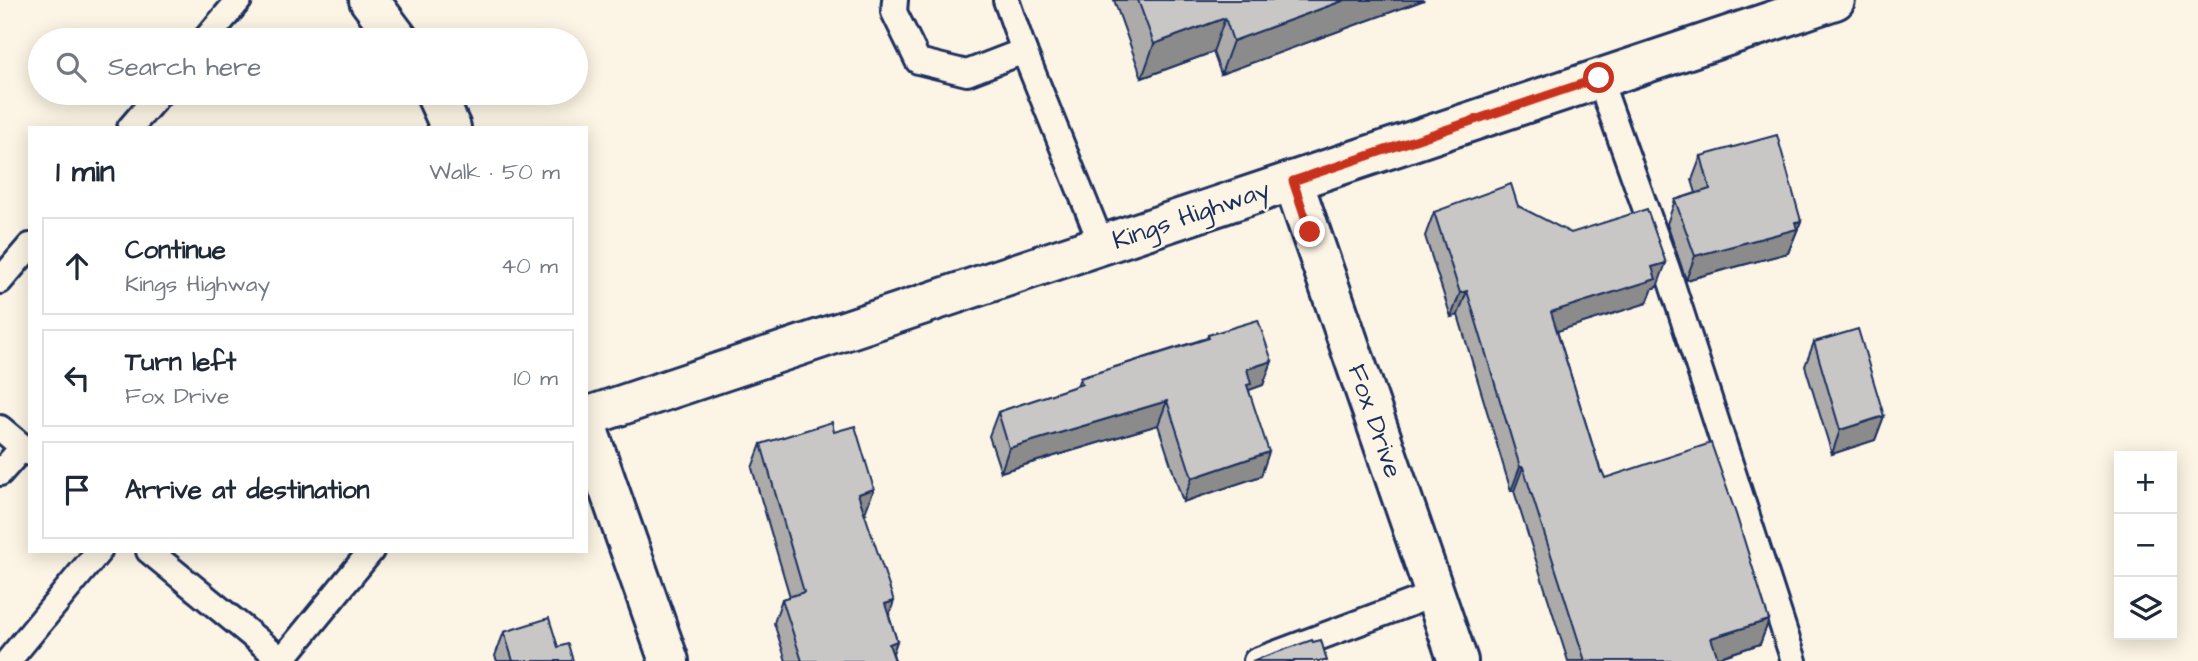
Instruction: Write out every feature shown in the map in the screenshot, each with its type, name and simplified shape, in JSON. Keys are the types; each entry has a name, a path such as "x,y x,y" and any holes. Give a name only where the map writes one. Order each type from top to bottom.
{"street":[{"path":"369,0 390,28"},
{"name":"Kings Highway","path":"588,416 1835,0"},
{"path":"440,105 450,126"},
{"name":"Fox Drive","path":"1293,181 1458,661"},
{"path":"588,430 669,661"}],"lane":[{"path":"215,28 239,0"},
{"path":"895,0 894,12 918,61 967,73 1024,51"},
{"path":"1006,0 1102,244"},
{"path":"1599,78 1667,270 1794,661"},
{"path":"132,126 150,105"},
{"path":"0,281 28,248"},
{"path":"0,428 26,450 0,473"},
{"path":"8,661 97,553"},
{"path":"151,553 282,661 369,553"},
{"path":"1256,661 1435,594"}],"building":[{"path":"1138,0 1345,0 1233,41 1225,18 1154,44"},
{"path":"1777,135 1801,221 1795,222 1797,229 1695,256 1675,200 1710,189 1701,156"},
{"path":"1511,184 1518,206 1571,233 1647,209 1666,263 1652,267 1656,279 1551,312 1605,478 1711,443 1769,620 1711,638 1719,661 1585,661 1523,467 1520,467 1467,291 1460,293 1434,212"},
{"path":"1258,320 1272,361 1247,369 1251,384 1247,385 1269,452 1192,478 1167,401 1009,448 998,412 1082,384 1080,378"},
{"path":"1858,329 1884,416 1840,430 1814,342"},
{"path":"832,422 834,432 855,426 874,489 858,494 894,601 885,604 897,641 889,644 895,661 802,661 782,599 804,592 761,444"},
{"path":"549,618 558,647 568,644 573,661 513,661 504,632"},
{"path":"1312,640 1321,640 1327,661 1252,661"}],"route":[{"path":"1310,232 1293,181 1599,78"}]}
